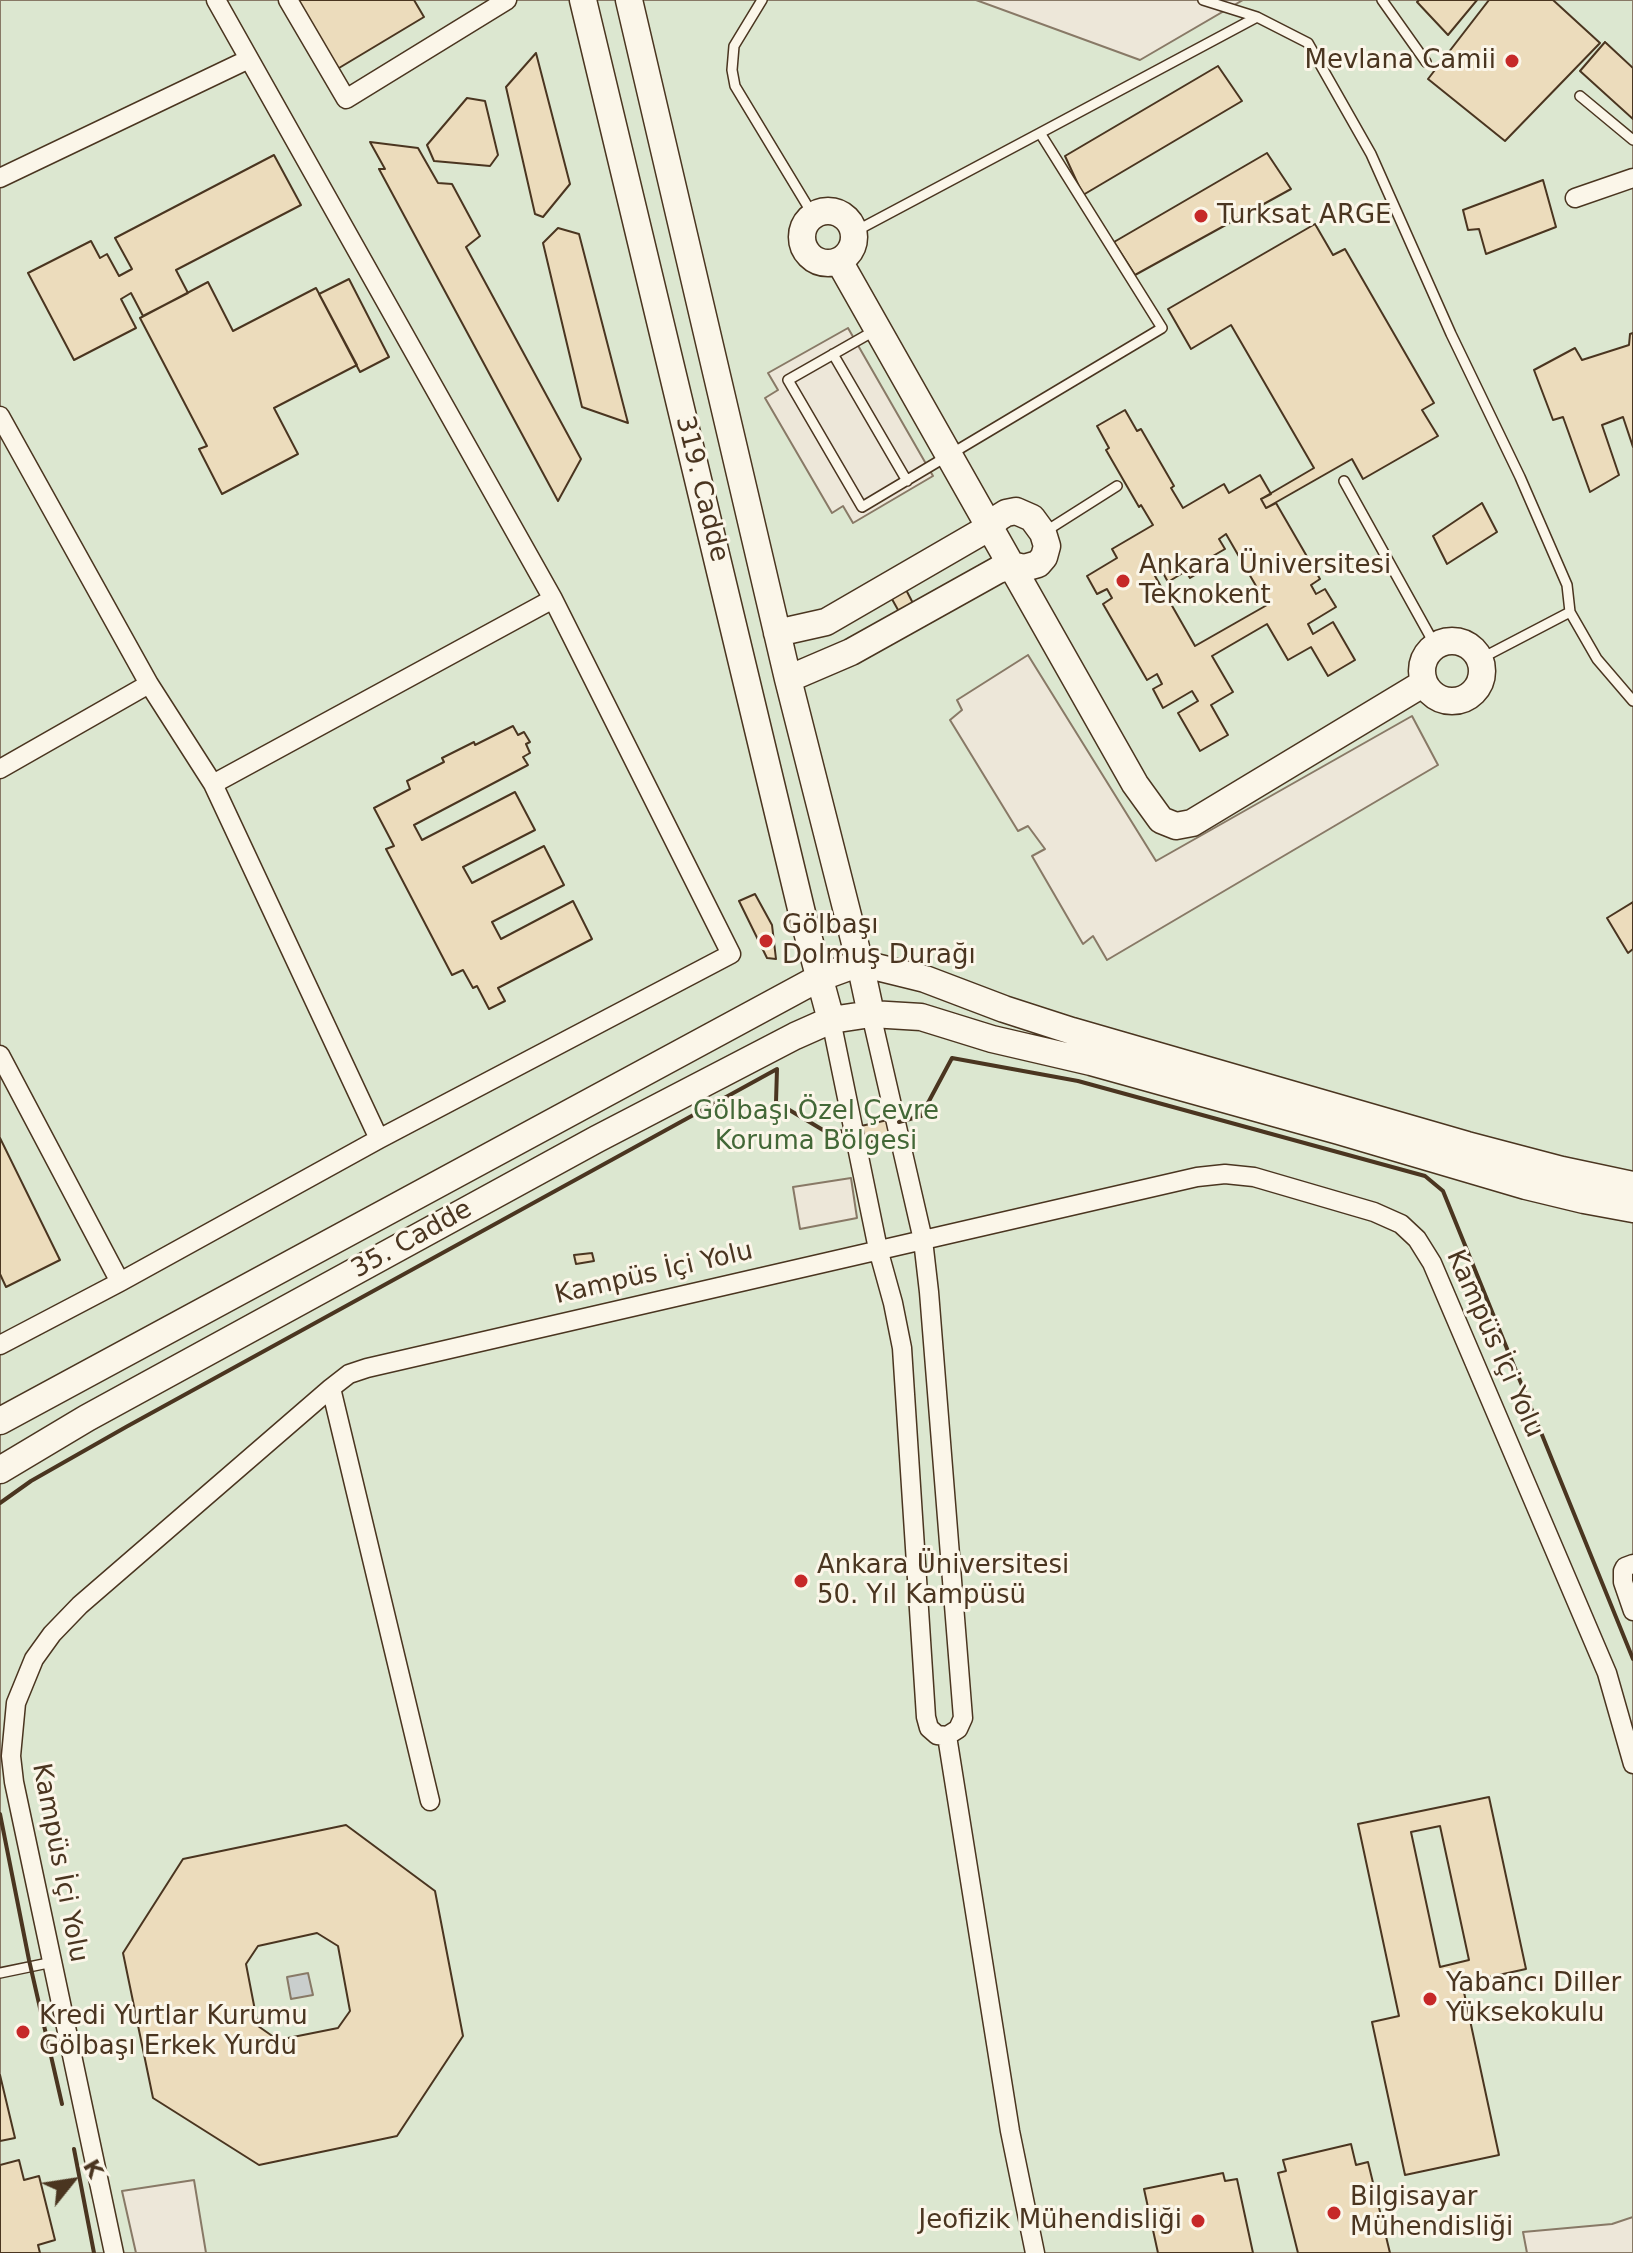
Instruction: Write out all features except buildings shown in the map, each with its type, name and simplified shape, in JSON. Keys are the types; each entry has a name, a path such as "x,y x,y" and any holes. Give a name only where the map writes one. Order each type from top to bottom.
{"street":[{"path":"0,1345 379,1139 731,954 553,599 216,0"},
{"path":"288,0 346,99 507,0"},
{"name":"319. Cadde","path":"583,0 831,1020"},
{"name":"319. Cadde","path":"629,0 777,633 871,1014"},
{"path":"0,178 249,59"},
{"path":"1575,198 1633,178"},
{"path":"830,210 845,217 854,232 852,249 839,261 822,263 807,253 803,245 803,228 813,215 830,210"},
{"path":"839,261 1145,799 1161,820 1176,826 1192,823 1424,683"},
{"path":"2,424 149,684 213,784 379,1139"},
{"path":"777,633 826,622 990,527 1006,513 1016,511 1032,518 1043,533 1047,546 1038,564 1024,568 1011,565 851,652 788,679"},
{"path":"213,784 553,599"},
{"path":"1445,641 1466,644 1480,659 1483,668 1478,687 1464,699 1455,702 1436,697 1424,683 1423,662 1435,645 1445,641"},
{"path":"0,769 149,684"},
{"path":"860,963 925,979 1072,1031 1453,1141 1633,1185"},
{"name":"35. Cadde","path":"0,1421 819,978 860,963"},
{"path":"831,1020 878,1249 902,1348 926,1717 929,1728 937,1735 947,1736 958,1729 963,1718 923,1240 871,1014"},
{"name":"35. Cadde","path":"0,1470 87,1418 597,1139 831,1020 871,1014 921,1017 992,1039 1091,1062 1310,1123 1526,1186 1633,1209"},
{"path":"0,1055 120,1282"},
{"name":"Kampüs İçi Yolu","path":"114,2253 14,1782 11,1756 16,1703 34,1659 71,1615 349,1374 392,1361 1197,1177 1225,1174 1254,1177 1374,1212 1401,1224 1417,1239 1439,1277 1607,1673 1633,1764"},
{"path":"331,1388 430,1801"},
{"path":"1633,1564 1625,1567 1623,1582 1633,1611"},
{"path":"947,1736 1010,2131 1035,2253"}],"lane":[{"path":"762,0 734,46 732,70 735,86 813,215"},
{"path":"1203,0 1257,17 1308,43 1371,154 1451,334 1520,477 1567,585 1570,612 1597,659 1633,701"},
{"path":"1382,0 1426,62"},
{"path":"854,232 1257,17"},
{"path":"1580,96 1633,140"},
{"path":"877,329 788,380 862,507 1162,328 1040,133"},
{"path":"833,354 907,481"},
{"path":"1344,481 1435,645"},
{"path":"1043,533 1117,486"},
{"path":"1480,659 1570,612"},
{"path":"0,1756 13,1728"},
{"path":"0,1973 53,1962"}],"green space":[{"name":"Gölbaşı Özel Çevre Koruma Bölgesi","path":"0,0 1633,0 1633,2253 0,2253"}],"shaded area":[{"path":"976,0 1243,0 1140,60"},
{"path":"848,328 933,476 853,523 843,506 832,513 765,398 778,390 768,373"},
{"path":"1028,655 1156,861 1412,716 1438,765 1107,960 1093,936 1083,944 1032,856 1045,849 1028,826 1018,831 950,720 962,710 957,700"},
{"path":"851,1178 857,1218 800,1229 793,1187"},
{"path":"308,1973 313,1995 291,1999 287,1977"},
{"path":"194,2180 206,2253 136,2253 122,2191"},
{"path":"1633,2217 1633,2253 1527,2253 1523,2232 1612,2224"}],"wall":[{"path":"899,1122 921,1116 952,1058 1078,1081 1425,1176 1443,1191 1633,1659"},
{"path":"0,1503 31,1481 126,1427 777,1069 776,1102 828,1133 852,1130"},
{"path":"0,1814 62,2104"},
{"path":"74,2149 94,2253"}],"place":[{"name":"Mevlana Camii","path":"1512,61"},
{"name":"Turksat ARGE","path":"1201,216"},
{"name":"Ankara Üniversitesi Teknokent","path":"1123,581"},
{"name":"Gölbaşı Dolmuş Durağı","path":"766,941"},
{"name":"Ankara Üniversitesi 50. Yıl Kampüsü","path":"801,1581"},
{"name":"Yabancı Diller Yüksekokulu","path":"1430,1999"},
{"name":"Kredi Yurtlar Kurumu Gölbaşı Erkek Yurdu","path":"23,2032"},
{"name":"Bilgisayar Mühendisliği","path":"1334,2213"},
{"name":"Jeofizik Mühendisliği","path":"1198,2221"}]}
